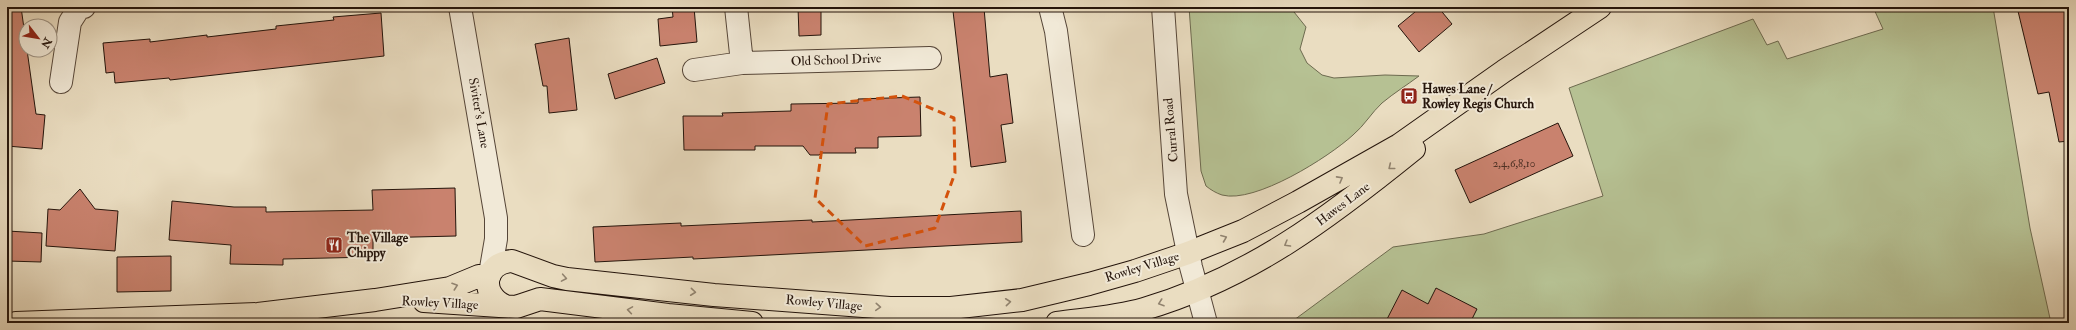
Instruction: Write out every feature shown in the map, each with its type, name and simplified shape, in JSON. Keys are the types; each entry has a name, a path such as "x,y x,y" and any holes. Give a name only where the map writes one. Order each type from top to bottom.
{"main road":[{"name":"Hawes Lane","path":"1188,253 1243,230 1399,146 1472,94 1600,7"},
{"name":"Hawes Lane","path":"1197,290 1239,271 1296,239 1343,206 1418,145 1472,94"},
{"name":"Rowley Village","path":"514,305 497,303 489,293 488,287 490,274 494,267 505,261 523,264 567,279 714,295 890,308 951,308 1022,300 1135,271 1188,253"},
{"path":"514,305 533,292 534,280 523,264"},
{"name":"Rowley Village","path":"16,323 258,314 375,300 450,288 479,276 490,274"},
{"path":"1057,323 1143,309 1197,290"},
{"name":"Rowley Village","path":"375,300 514,305 540,299 668,315 752,323"}],"street":[{"path":"61,82 70,22 79,8 84,7"},
{"name":"Siviter's Lane","path":"460,7 496,218 496,240 490,274"},
{"path":"736,7 742,63"},
{"path":"1050,7 1056,31 1083,235"},
{"name":"Curral Road","path":"1162,7 1176,194 1188,253 1206,323"},
{"name":"Old School Drive","path":"694,70 742,63 930,58"},
{"name":"Siviter's Lane","path":"496,218 523,264"}],"highlighted area":[{"path":"902,96 954,118 955,173 935,228 865,246 815,198 828,104"}],"green space":[{"path":"1189,7 1290,7 1306,27 1300,49 1307,63 1322,75 1334,78 1385,75 1419,76 1382,103 1357,131 1342,144 1310,166 1272,186 1253,193 1236,196 1222,195 1206,186 1201,171"},
{"path":"1873,7 1993,7 2030,228 2051,323 1290,323 1393,247 1484,234 1603,196 1569,88 1753,19 1767,45 1778,41 1787,59 1883,29"}],"building":[{"path":"7,7 21,7 23,18 18,18 18,58 28,58 36,114 45,115 42,149 7,146"},
{"path":"672,7 694,7 697,42 660,46 658,19 673,17"},
{"path":"798,7 821,7 821,35 799,36"},
{"path":"1421,7 1438,7 1452,24 1419,52 1398,26"},
{"path":"2017,7 2067,7 2069,17 2069,141 2059,142 2049,92 2038,94"},
{"path":"984,8 990,77 1007,74 1013,123 1001,125 1006,162 971,167 953,11"},
{"path":"381,13 384,56 170,80 169,78 115,83 114,72 106,73 103,43 150,39 150,42 207,35 207,37 276,29 276,26 334,20 333,17"},
{"path":"569,38 577,110 549,113 547,86 543,86 535,44"},
{"path":"657,58 665,83 615,99 608,74"},
{"path":"920,97 921,136 878,137 878,148 855,148 856,153 821,153 819,155 810,155 803,146 755,146 755,150 684,150 683,116 723,116 722,113 791,111 791,104 858,103 858,99"},
{"path":"1558,123 1573,156 1470,203 1455,170"},
{"path":"455,188 456,236 373,238 373,257 283,259 283,265 230,264 231,245 169,240 172,201 234,207 266,207 266,212 373,210 372,190"},
{"path":"80,189 95,209 118,211 115,251 46,246 48,209 60,210"},
{"path":"1021,211 1022,242 693,259 693,257 595,262 593,227 681,223 681,226 812,220 812,222"},
{"path":"7,231 42,233 41,262 7,261"},
{"path":"171,256 171,291 117,292 117,257"},
{"path":"1436,288 1477,309 1470,323 1385,323 1402,290 1428,304"}],"place":[{"name":"Hawes Lane / Rowley Regis Church","path":"1409,96"},
{"name":"The Village Chippy","path":"334,245"}]}
